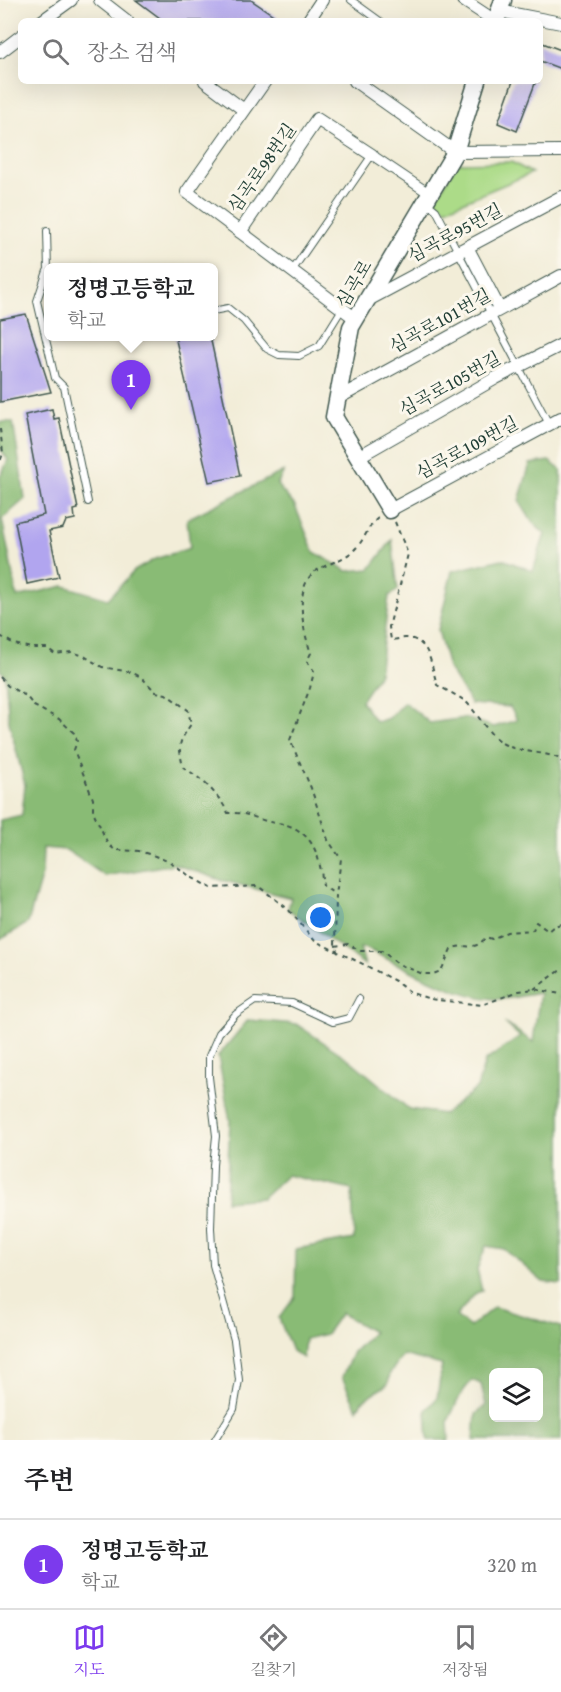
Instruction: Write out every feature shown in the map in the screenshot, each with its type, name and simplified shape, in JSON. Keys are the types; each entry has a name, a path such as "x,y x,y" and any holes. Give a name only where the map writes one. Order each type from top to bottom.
{"street":[{"path":"46,18 71,0"},
{"path":"100,0 123,18"},
{"path":"310,18 322,0"},
{"path":"463,0 498,13 530,18"},
{"path":"543,20 561,23"},
{"path":"0,52 18,38"},
{"path":"209,84 244,110 263,84"},
{"path":"359,84 455,152 561,151"},
{"name":"심곡로","path":"390,510 334,417 351,327 349,314 367,300 455,152 474,84"},
{"name":"심곡로98번길","path":"244,110 187,192 349,314"},
{"name":"심곡로98번길","path":"240,232 317,119 372,155 428,198"},
{"name":"심곡로95번길","path":"367,300 561,197"},
{"path":"462,250 495,311"},
{"name":"심곡로101번길","path":"338,398 561,276"},
{"name":"심곡로105번길","path":"358,457 561,345"},
{"name":"심곡로109번길","path":"390,510 561,418"}],"lane":[{"path":"351,0 376,18"},
{"path":"292,271 372,155"},
{"path":"428,198 462,250"},
{"path":"47,231 48,263"},
{"path":"44,283 38,301 44,328"},
{"path":"218,310 228,308 244,321 267,349 279,355 299,356 319,346 349,314"},
{"path":"495,311 518,367 549,424"},
{"path":"47,341 55,378 64,387 88,502"},
{"path":"215,1440 234,1409 239,1380 234,1340 213,1264 211,1228 216,1136 209,1077 209,1056 219,1033 236,1014 255,1001 292,1002 333,1022 349,1018 359,999"}],"path":[{"path":"0,429 3,453 0,462"},
{"path":"338,953 335,946 336,895 341,859 328,840 311,788 290,740 314,672 307,661 311,652 304,634 303,585 315,571 340,561 356,548 375,519 390,510 408,554 389,627 391,640 403,638 417,640 426,646 437,685 464,700 501,743 521,751 542,753 560,760"},
{"path":"0,636 14,644 31,648 47,648 55,654 72,652 102,667 131,672 141,677 156,692 166,694 188,710 191,724 181,737 180,752 183,767 205,783 222,802 228,813 242,812 269,822 290,826 307,836 314,846 320,864 323,886 336,895"},
{"path":"0,677 8,686 26,696 34,706 59,719 74,733 77,741 74,750 93,799 93,811 108,844 115,850 139,851 164,860 211,888 258,886 288,909 315,941 395,981 409,992 430,999 482,1005 519,991 534,989 561,994"},
{"path":"335,946 348,944 361,951 382,951 406,969 433,974 441,971 451,949 457,946 472,948 484,941 486,937 492,939 507,932 533,930 536,922 548,931 561,924"},
{"path":"534,989 561,970"}],"green space":[{"path":"511,162 532,173 446,209 435,200 457,163"},
{"path":"0,422 13,422 25,499 2,519 17,597 64,586 108,599 134,571 155,559 190,548 187,519 284,471 277,485 295,506 314,552 347,571 370,569 392,540 398,590 389,596 379,674 361,701 376,722 389,718 404,702 430,723 465,718 494,727 517,720 510,707 471,704 448,668 438,630 452,571 502,559 533,571 545,534 533,523 519,501 530,464 549,461 561,470 561,1284 543,1282 504,1249 486,1246 477,1269 482,1291 476,1293 456,1316 470,1327 494,1307 561,1327 561,1440 474,1440 476,1414 486,1405 481,1384 472,1380 461,1394 448,1421 449,1440 428,1440 426,1410 437,1398 442,1365 403,1355 390,1373 388,1384 362,1401 357,1409 342,1377 353,1352 373,1332 341,1313 326,1334 305,1339 303,1358 292,1351 279,1318 295,1297 296,1249 354,1239 352,1190 287,1175 262,1198 226,1201 230,1121 218,1056 248,1020 296,1024 350,1060 409,1109 444,1114 477,1088 485,1061 520,1037 504,1022 533,1042 540,993 499,999 478,997 445,986 365,948 360,948 365,965 288,909 291,898 221,880 174,864 105,876 66,850 43,848 42,874 28,923 0,940 0,820 22,815 25,785 9,722 5,675 0,670 0,477 8,460 0,448"}],"building":[{"path":"136,0 251,0 278,18 160,18"},
{"path":"543,43 561,50 561,69 543,62"},
{"path":"512,84 535,84 517,131 498,123"},
{"path":"26,314 51,392 0,402 0,319"},
{"path":"176,341 211,341 240,476 209,482"},
{"path":"52,409 54,419 59,418 78,509 74,510 75,519 66,521 63,528 49,531 59,577 27,584 15,522 44,515 25,415"}],"place":[{"name":"정명고등학교","path":"131,410"}]}
